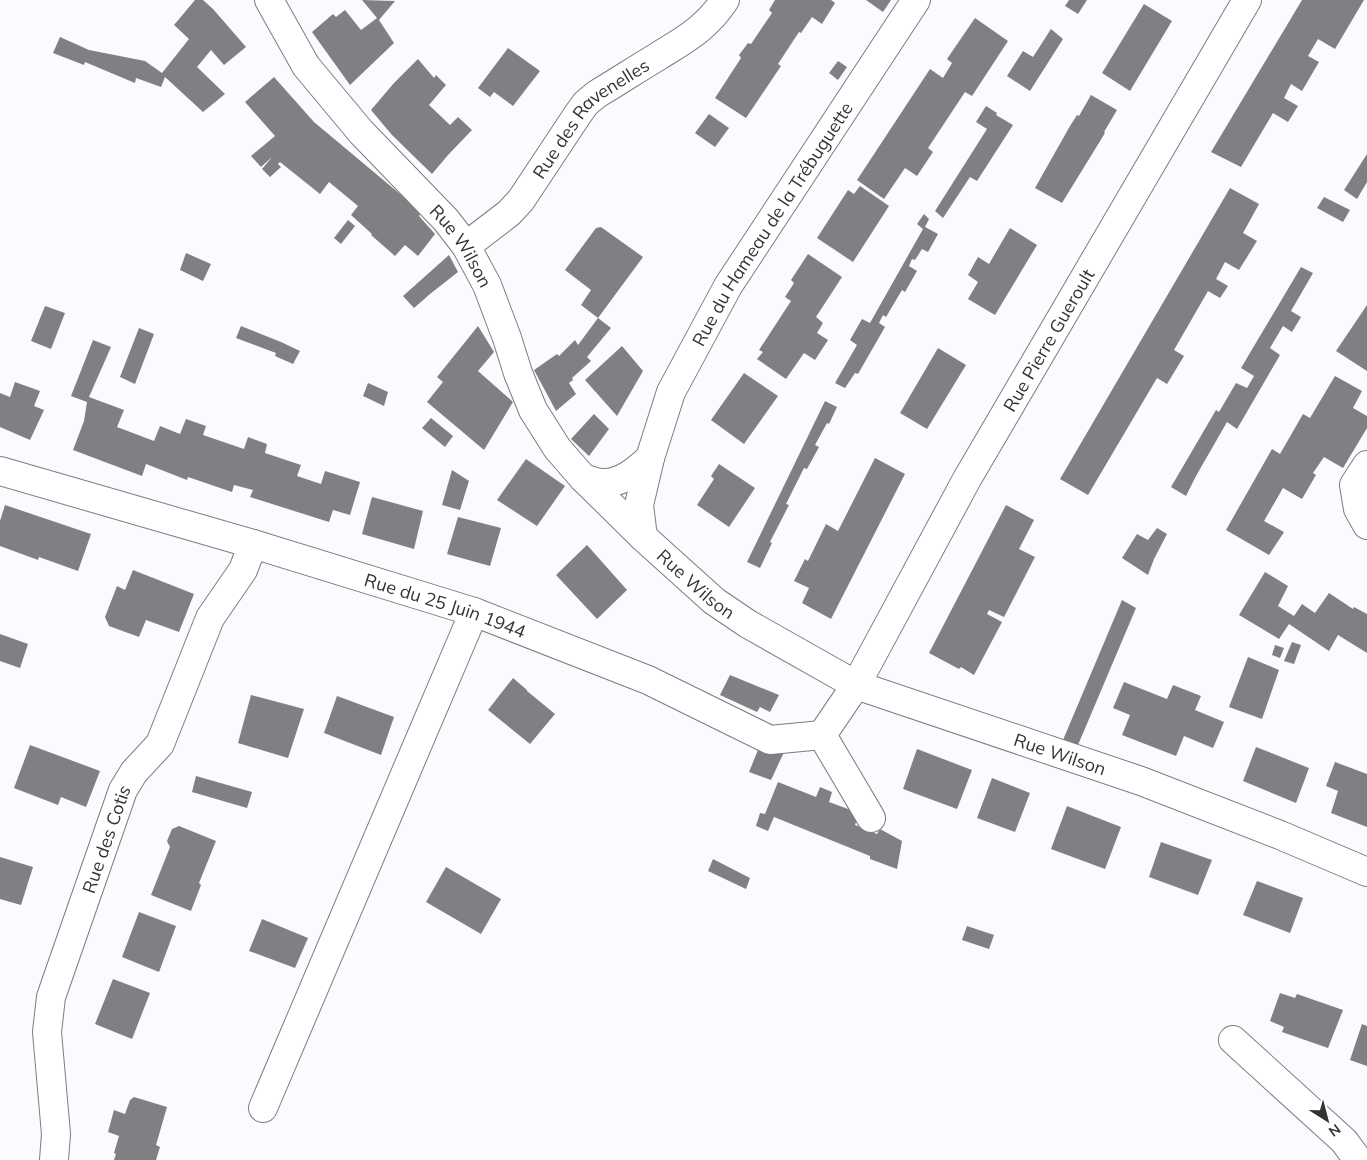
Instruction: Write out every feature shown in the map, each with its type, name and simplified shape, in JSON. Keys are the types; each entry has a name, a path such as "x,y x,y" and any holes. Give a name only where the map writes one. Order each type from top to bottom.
{"street":[{"name":"Rue Wilson","path":"269,0 306,66 360,132 446,220 466,246 487,286 533,410 557,448 583,478 643,537 714,601 748,624 856,685 1141,781 1367,872"},
{"name":"Rue des Ravenelles","path":"466,246 509,213 521,200 586,103 597,94 704,26 725,0"},
{"name":"Rue du Hameau de la Trébuguette","path":"643,537 639,505 650,458 671,392 728,286 916,0"},
{"name":"Rue Pierre Gueroult","path":"856,685 967,479 1247,0"},
{"path":"583,478 602,483 623,479 650,458"},
{"path":"1367,465 1354,484 1358,509 1367,525"},
{"name":"Rue du 25 Juin 1944","path":"0,470 474,612 648,680 770,740 822,734"},
{"name":"Rue des Cotis","path":"54,1160 56,1134 47,1032 52,997 123,790 134,772 160,744 210,618 243,570 252,544"},
{"path":"263,1108 474,612"},
{"path":"856,685 822,734 872,818"},
{"path":"1233,1040 1357,1144"}],"building":[{"path":"195,0 203,0 213,9 246,47 224,65 211,50 197,67 225,94 203,112 165,77 161,87 136,78 135,83 85,62 84,65 53,53 60,37 89,50 145,61 162,73 189,39 174,25"},
{"path":"362,0 395,1 379,20 394,43 350,85 312,32 333,14 336,17 345,10 361,30 377,18"},
{"path":"775,0 831,0 835,3 822,24 812,17 801,33 799,32 778,64 781,66 746,118 715,98 741,58 739,55 748,43 751,44 772,13 769,10"},
{"path":"866,0 891,0 883,12"},
{"path":"1069,0 1087,0 1078,14 1065,6"},
{"path":"1302,0 1364,0 1335,49 1318,39 1308,56 1319,62 1302,91 1291,84 1284,98 1298,106 1288,122 1273,113 1241,167 1211,152"},
{"path":"1144,4 1172,21 1130,91 1102,73"},
{"path":"975,18 1008,41 972,96 965,92 928,148 933,152 917,176 905,168 884,199 857,180 930,69 943,78 952,63 947,59"},
{"path":"1051,29 1063,39 1030,91 1007,76 1023,51 1033,57"},
{"path":"508,48 540,71 513,106 494,92 490,97 478,88"},
{"path":"418,59 434,78 436,75 446,85 429,105 450,125 458,117 472,130 432,174 392,135 371,110"},
{"path":"838,61 847,67 838,80 829,73"},
{"path":"274,77 314,122 406,199 420,214 419,216 435,234 418,256 405,245 395,256 351,215 358,206 329,182 320,194 280,162 278,164 281,167 270,177 262,169 272,157 261,167 251,156 275,136 245,102"},
{"path":"1091,95 1117,110 1062,203 1035,188 1070,126 1077,115 1079,116"},
{"path":"986,106 997,113 996,115 1013,125 977,181 970,177 943,218 935,211 987,129 976,122"},
{"path":"709,114 729,128 715,147 695,133"},
{"path":"1367,154 1367,182 1357,199 1344,190"},
{"path":"860,186 889,206 853,262 817,238 848,190 854,194"},
{"path":"1230,188 1259,204 1243,233 1257,241 1239,270 1225,262 1216,279 1228,286 1220,298 1208,291 1174,350 1184,356 1167,384 1157,378 1088,495 1060,479"},
{"path":"1324,197 1350,210 1343,222 1317,208"},
{"path":"924,214 929,219 925,227 938,234 928,252 922,249 915,260 912,259 909,266 917,271 905,292 902,290 886,317 883,315 879,323 885,327 858,374 855,373 845,388 835,383 857,345 850,340 862,319 870,323 923,229 917,224"},
{"path":"348,220 355,226 341,244 334,238"},
{"path":"601,227 643,257 598,318 581,305 591,290 565,270 596,228"},
{"path":"1010,228 1037,245 995,315 968,299 978,282 968,275 978,257 989,264"},
{"path":"186,253 211,264 203,281 180,270"},
{"path":"808,254 842,277 816,317 823,323 817,333 828,340 815,360 804,353 786,379 757,359 763,352 759,350 791,301 785,297 794,283 791,280"},
{"path":"449,255 458,272 414,308 403,296"},
{"path":"1301,267 1313,273 1291,311 1301,317 1292,332 1283,326 1270,348 1280,355 1237,429 1227,422 1186,496 1171,487 1216,410 1219,412 1236,383 1247,388 1254,376 1241,368"},
{"path":"1367,305 1367,371 1336,351"},
{"path":"45,306 65,313 51,349 31,341"},
{"path":"598,318 611,328 587,357 591,361 569,383 576,394 556,411 534,370 557,354 559,356 575,340 578,345"},
{"path":"241,326 300,351 293,364 275,356 276,353 236,338"},
{"path":"478,326 494,352 478,371 513,402 484,450 427,402 443,382 437,377"},
{"path":"139,328 154,334 135,384 120,377"},
{"path":"93,340 111,347 89,397 124,410 117,427 154,441 160,426 180,434 186,419 206,426 203,435 244,449 248,437 267,444 265,453 301,465 297,476 321,484 325,471 360,482 350,515 333,510 329,522 250,497 253,490 234,485 232,492 188,477 187,480 146,464 142,476 73,450 84,421 87,402 71,396"},
{"path":"622,346 643,371 617,416 585,380"},
{"path":"938,348 966,365 927,429 900,413"},
{"path":"744,373 778,396 744,444 711,420"},
{"path":"1335,376 1362,391 1353,408 1367,416 1367,428 1343,468 1324,457 1313,473 1316,475 1302,499 1283,488 1264,521 1284,532 1269,555 1226,530 1272,449 1280,454 1303,414 1310,418"},
{"path":"15,382 40,391 34,406 44,410 30,440 0,427 0,393 10,397"},
{"path":"368,383 388,392 384,406 363,396"},
{"path":"825,401 837,407 829,424 827,423 815,445 819,447 807,469 804,468 786,504 789,505 770,542 772,543 760,568 747,562"},
{"path":"594,414 609,429 589,456 571,439"},
{"path":"431,418 453,436 445,447 422,428"},
{"path":"875,458 905,474 831,619 802,603 809,588 794,581 805,559 808,561 826,524 838,531"},
{"path":"526,459 565,486 537,526 497,500"},
{"path":"719,464 755,488 729,527 697,505 714,479 711,476"},
{"path":"452,470 469,481 460,510 442,505"},
{"path":"372,497 423,511 414,549 362,534"},
{"path":"5,505 91,534 78,571 39,557 38,560 0,546 0,521"},
{"path":"1006,505 1034,520 1019,549 1035,557 1004,617 989,610 987,614 1002,622 974,675 929,653"},
{"path":"458,517 501,528 490,566 447,554"},
{"path":"1157,528 1167,534 1148,575 1122,558 1137,534 1148,540"},
{"path":"587,545 627,590 597,619 556,575"},
{"path":"133,570 194,594 179,632 146,620 139,637 109,626 105,617 117,586 125,590"},
{"path":"1265,572 1288,586 1278,606 1294,616 1302,604 1315,613 1329,593 1353,609 1354,607 1367,614 1367,653 1338,635 1329,651 1289,624 1279,639 1239,615"},
{"path":"1122,600 1136,608 1078,745 1063,740"},
{"path":"0,634 28,644 20,668 0,661"},
{"path":"1292,642 1301,645 1294,664 1284,661"},
{"path":"1275,645 1284,648 1280,658 1272,655"},
{"path":"1248,657 1279,670 1262,719 1229,707"},
{"path":"730,675 779,695 770,712 760,707 757,712 720,695"},
{"path":"513,678 555,714 530,744 488,710"},
{"path":"1124,682 1167,699 1173,685 1201,696 1195,710 1224,722 1213,748 1184,736 1176,756 1122,735 1130,715 1113,708"},
{"path":"251,695 304,709 288,758 238,743"},
{"path":"337,696 394,717 381,755 324,733"},
{"path":"767,743 784,752 771,780 749,772 758,750"},
{"path":"30,745 100,771 86,807 61,797 58,805 14,788"},
{"path":"1256,747 1309,768 1296,803 1243,781"},
{"path":"917,749 972,770 957,809 903,789"},
{"path":"1335,762 1367,774 1367,827 1331,813 1338,791 1326,786"},
{"path":"196,776 252,792 247,808 192,792"},
{"path":"992,778 1030,793 1015,832 977,818"},
{"path":"778,782 816,797 820,787 832,792 829,802 859,813 855,825 877,834 880,829 902,841 897,869 774,817 768,831 756,826 760,813 765,814"},
{"path":"1067,806 1121,827 1105,869 1051,849"},
{"path":"179,826 216,841 199,883 201,885 191,911 151,895 170,847 167,841 172,829"},
{"path":"1161,842 1212,860 1198,895 1149,877"},
{"path":"0,857 33,867 21,905 0,899"},
{"path":"713,859 750,878 746,889 708,871"},
{"path":"446,867 501,899 481,934 426,902"},
{"path":"1257,881 1303,898 1290,933 1243,915"},
{"path":"139,912 176,926 159,972 122,957"},
{"path":"262,919 308,938 295,968 249,951"},
{"path":"967,926 994,935 989,949 962,940"},
{"path":"113,979 150,993 132,1039 95,1024"},
{"path":"1280,993 1295,998 1297,994 1343,1010 1328,1048 1282,1032 1284,1027 1270,1021"},
{"path":"1362,1024 1367,1026 1367,1066 1350,1060"},
{"path":"134,1097 167,1107 156,1145 160,1147 156,1160 114,1160 119,1136 108,1132 114,1110 125,1114 130,1100"}]}
